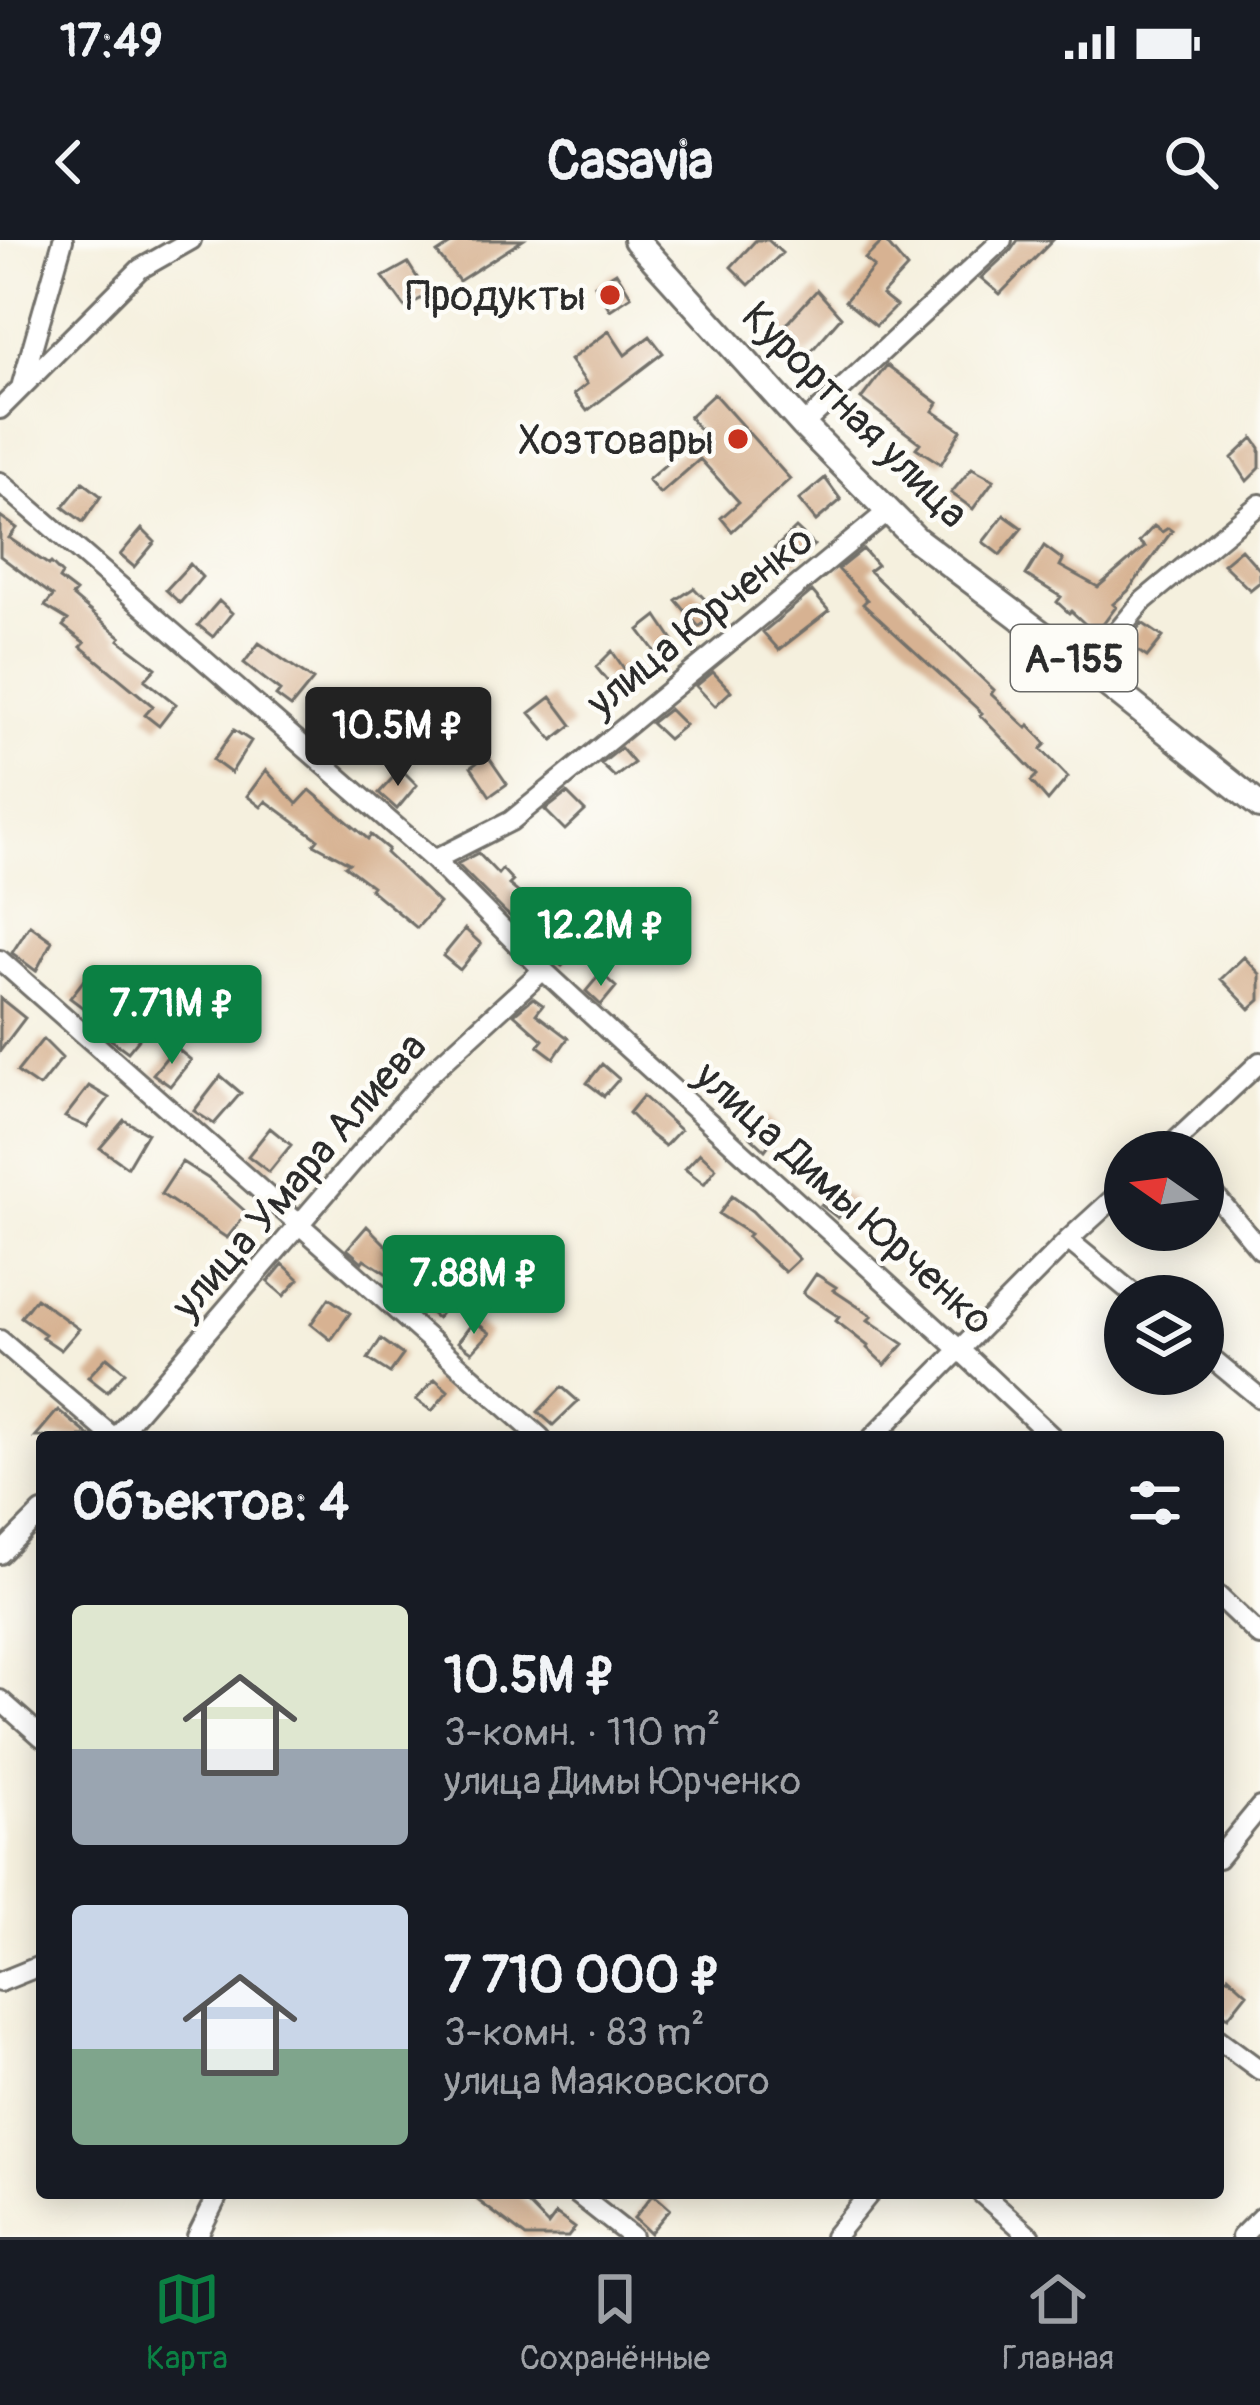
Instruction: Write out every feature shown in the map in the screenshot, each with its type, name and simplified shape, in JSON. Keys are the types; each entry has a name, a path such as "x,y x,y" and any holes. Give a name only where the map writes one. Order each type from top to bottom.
{"main road":[{"name":"Курортная улица","path":"636,240 803,425 916,539 1260,806"}],"street":[{"path":"21,389 63,240"},
{"path":"0,409 140,269 191,240"},
{"path":"803,425 1002,240"},
{"name":"улица Димы Юрченко","path":"0,482 434,860 543,970 1046,1431"},
{"path":"1088,668 1143,601 1260,504"},
{"name":"улица Юрченко","path":"434,860 511,820 887,512"},
{"path":"0,960 533,1431"},
{"name":"улица Умара Алиева","path":"119,1431 426,1077 543,970"},
{"path":"1190,1131 1260,1062"},
{"path":"1224,1206 1260,1249"},
{"path":"879,1431 1104,1207"},
{"path":"1068,1240 1110,1275"},
{"path":"0,1340 107,1431"},
{"path":"1224,1368 1260,1398"},
{"path":"0,1554 36,1518"},
{"path":"1224,1602 1260,1636"},
{"path":"0,1700 36,1732"},
{"path":"1224,1851 1260,1807"},
{"path":"0,1982 36,1967"},
{"path":"1224,2043 1260,2070"},
{"path":"197,2237 216,2199"},
{"path":"584,2199 632,2237"},
{"path":"834,2237 866,2199"},
{"path":"988,2199 1031,2237"},
{"path":"1241,2237 1260,2218"}],"building":[{"path":"457,240 523,240 459,281 437,253"},
{"path":"756,240 768,240 782,253 749,285 731,267"},
{"path":"884,240 907,268 882,295 896,306 876,326 845,301 874,267 865,259"},
{"path":"1018,240 1053,240 1000,294 981,278"},
{"path":"408,263 428,295 405,307 383,277"},
{"path":"616,272 631,296 610,310 595,285"},
{"path":"817,290 841,317 806,357 780,331"},
{"path":"609,331 625,355 650,336 663,353 587,411 574,394 587,384 570,360"},
{"path":"887,365 938,403 933,411 961,430 941,464 861,399"},
{"path":"714,394 790,479 732,531 721,518 739,502 700,459 660,494 648,480 702,432 689,417"},
{"path":"1253,438 1260,448 1260,468 1247,481 1232,458"},
{"path":"972,468 994,480 973,509 951,493"},
{"path":"825,478 841,500 816,521 799,500"},
{"path":"83,482 101,496 83,522 63,507"},
{"path":"1004,515 1022,528 1000,555 983,542"},
{"path":"0,516 17,528 9,538 51,563 62,574 59,579 76,592 72,596 156,668 145,680 176,704 159,726 145,715 153,706 81,647 85,643 63,626 68,620 45,606 53,596 0,556"},
{"path":"1154,526 1162,532 1172,531 1113,604 1116,607 1096,634 1057,602 1061,597 1026,575 1044,546 1063,560 1060,566 1098,587 1145,547 1139,542"},
{"path":"796,528 814,545 791,565 773,550"},
{"path":"142,529 155,542 134,567 120,555"},
{"path":"863,549 877,565 869,571 1046,744 1041,749 1068,777 1048,801 1031,781 1037,775 982,713 863,604 867,600 838,569"},
{"path":"1241,549 1260,570 1260,582 1250,590 1223,564"},
{"path":"190,564 202,577 180,603 166,590"},
{"path":"694,588 717,612 699,627 676,600"},
{"path":"812,591 829,611 779,650 763,632"},
{"path":"219,601 232,613 213,637 198,625"},
{"path":"657,616 673,640 656,653 639,630"},
{"path":"1142,623 1163,637 1147,657 1126,643"},
{"path":"259,643 313,680 291,707 276,696 280,691 244,663"},
{"path":"612,651 629,676 614,689 596,667"},
{"path":"713,672 731,691 715,706 696,686"},
{"path":"551,697 572,725 553,740 530,713"},
{"path":"669,709 685,725 668,739 651,723"},
{"path":"349,713 364,733 340,758 323,741"},
{"path":"234,730 251,741 231,773 213,760"},
{"path":"621,748 634,763 615,777 601,764"},
{"path":"487,755 507,784 490,796 471,767"},
{"path":"401,769 417,785 397,809 379,793"},
{"path":"266,770 297,804 310,790 368,839 371,835 388,849 386,853 439,903 417,928 345,866 349,863 314,844 318,839 266,801 261,807 247,796"},
{"path":"567,793 585,811 565,830 545,810"},
{"path":"478,853 498,874 502,869 513,881 509,885 523,901 555,929 551,934 576,951 562,966 548,956 552,951 457,864"},
{"path":"30,925 52,941 36,971 12,953"},
{"path":"465,929 481,944 460,970 443,956"},
{"path":"1244,957 1260,974 1260,1000 1250,1009 1221,979"},
{"path":"93,968 115,985 110,992 157,1017 128,1052 106,1036 111,1029 70,998"},
{"path":"601,973 616,987 601,1005 586,991"},
{"path":"0,998 25,1018 0,1051"},
{"path":"533,998 543,1005 536,1014 568,1038 554,1058 538,1046 543,1040 514,1014"},
{"path":"43,1039 62,1058 39,1087 17,1072"},
{"path":"175,1047 191,1060 170,1086 153,1074"},
{"path":"602,1064 619,1079 604,1096 587,1083"},
{"path":"221,1076 241,1093 214,1124 194,1111"},
{"path":"89,1086 109,1098 87,1127 65,1117"},
{"path":"643,1096 680,1130 665,1146 629,1113"},
{"path":"766,1116 779,1131 765,1150 749,1135"},
{"path":"124,1120 147,1133 127,1167 100,1148"},
{"path":"270,1128 291,1145 269,1172 248,1156"},
{"path":"700,1153 716,1168 704,1184 685,1169"},
{"path":"182,1162 247,1213 227,1238 161,1194"},
{"path":"836,1188 853,1201 838,1218 821,1205"},
{"path":"732,1196 799,1259 785,1272 747,1237 750,1234 719,1214"},
{"path":"367,1226 395,1254 399,1249 420,1262 403,1284 347,1249"},
{"path":"283,1264 299,1279 284,1296 268,1282"},
{"path":"816,1274 872,1316 868,1320 904,1344 885,1365 836,1321 839,1317 803,1293"},
{"path":"438,1284 453,1297 437,1318 421,1305"},
{"path":"36,1298 79,1329 61,1350 21,1317"},
{"path":"329,1298 350,1313 331,1340 311,1324"},
{"path":"474,1321 490,1333 472,1352 458,1342"},
{"path":"381,1339 403,1355 390,1373 368,1359"},
{"path":"107,1357 125,1372 107,1392 88,1377"},
{"path":"435,1379 448,1391 432,1411 416,1400"},
{"path":"562,1387 578,1401 553,1425 538,1412"},
{"path":"58,1410 84,1431 40,1431"},
{"path":"1228,1976 1247,1993 1228,2017 1224,2014"},
{"path":"476,2199 523,2199 548,2225 556,2214 575,2228 568,2237 526,2237"},
{"path":"649,2199 659,2199 670,2209 650,2233 634,2218"}],"place":[{"name":"Продукты","path":"610,295"},
{"name":"Хозтовары","path":"738,439"}]}
